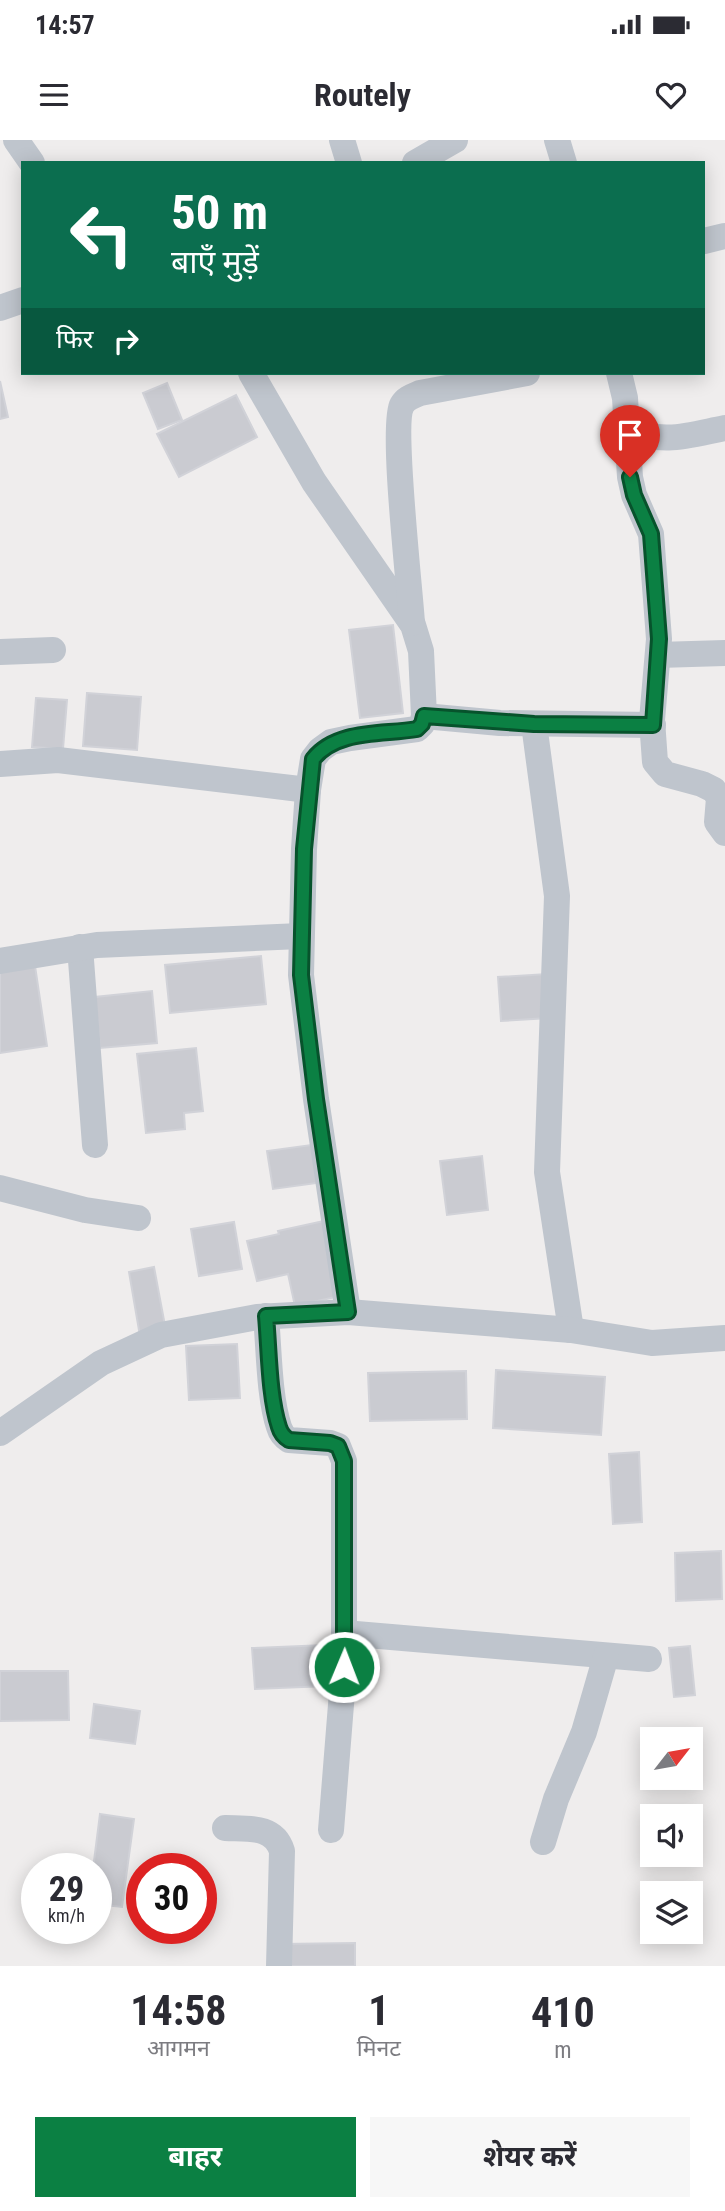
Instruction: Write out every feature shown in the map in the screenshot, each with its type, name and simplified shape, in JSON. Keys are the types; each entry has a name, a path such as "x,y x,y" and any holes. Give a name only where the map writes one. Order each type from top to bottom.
{"street":[{"path":"16,140 31,161"},
{"path":"342,140 348,161"},
{"path":"418,161 455,140"},
{"path":"557,140 563,161"},
{"path":"705,241 725,236"},
{"path":"0,308 21,301"},
{"path":"252,375 314,482 413,625"},
{"path":"348,1312 316,1099 301,975 308,790 313,759 331,742 417,729 424,716 421,651 413,625 400,461 398,424 401,406 408,398 420,393 516,375"},
{"path":"619,375 625,398 630,477 634,495 651,534 659,639 653,725 655,762 665,774 714,790 719,798 717,822 725,833"},
{"path":"627,429 642,436 671,439 725,428"},
{"path":"0,652 53,650"},
{"path":"658,655 725,653"},
{"path":"424,716 534,724 653,725"},
{"path":"534,724 557,896 547,1172 571,1330"},
{"path":"0,764 68,761 308,790"},
{"path":"0,961 79,947 301,936"},
{"path":"79,947 95,1145"},
{"path":"0,1188 85,1210 138,1218"},
{"path":"0,1433 101,1363 161,1335 266,1316 348,1312 571,1330 652,1343 725,1338"},
{"path":"266,1316 274,1399 279,1427 284,1437 289,1440 338,1446 344,1461 344,1667 331,1830"},
{"path":"344,1633 649,1659"},
{"path":"543,1842 556,1799 584,1732 606,1656"},
{"path":"225,1828 259,1829 270,1833 279,1841 282,1851 279,1966"}],"building":[{"path":"0,381 8,417 0,419"},
{"path":"167,383 182,420 158,429 143,393"},
{"path":"236,395 257,437 179,477 157,434"},
{"path":"393,625 403,713 360,718 349,630"},
{"path":"87,693 141,697 137,750 83,746"},
{"path":"36,698 67,700 63,749 32,747"},
{"path":"261,956 266,1004 170,1013 165,965"},
{"path":"35,966 47,1046 0,1053 0,972"},
{"path":"547,974 549,1018 501,1021 498,977"},
{"path":"152,991 157,1043 100,1048 95,997"},
{"path":"196,1048 203,1111 184,1113 185,1129 146,1133 137,1054"},
{"path":"311,1145 317,1183 273,1189 267,1151"},
{"path":"482,1156 488,1210 447,1215 440,1161"},
{"path":"324,1221 340,1296 295,1306 288,1274 257,1281 247,1241"},
{"path":"234,1222 242,1269 199,1276 191,1229"},
{"path":"154,1267 166,1331 140,1336 129,1272"},
{"path":"237,1344 240,1398 189,1400 186,1346"},
{"path":"496,1370 605,1377 601,1435 493,1428"},
{"path":"466,1371 467,1419 370,1421 368,1373"},
{"path":"639,1452 642,1522 613,1524 609,1454"},
{"path":"721,1551 722,1599 676,1601 675,1553"},
{"path":"325,1645 327,1686 255,1689 252,1648"},
{"path":"690,1646 695,1695 674,1697 669,1648"},
{"path":"0,1671 68,1671 69,1720 0,1721"},
{"path":"94,1704 140,1711 135,1744 90,1738"},
{"path":"100,1814 134,1819 129,1853 126,1853 122,1907 112,1906 112,1853 95,1853"},
{"path":"355,1943 355,1966 282,1966 281,1944"}],"route":[{"path":"344,1667 344,1461 338,1446 289,1440 284,1437 279,1427 274,1399 266,1316 348,1312 316,1099 301,975 304,849 313,759 331,742 417,729 424,716 500,723 653,725 659,639 651,534 634,495 630,477"}]}
